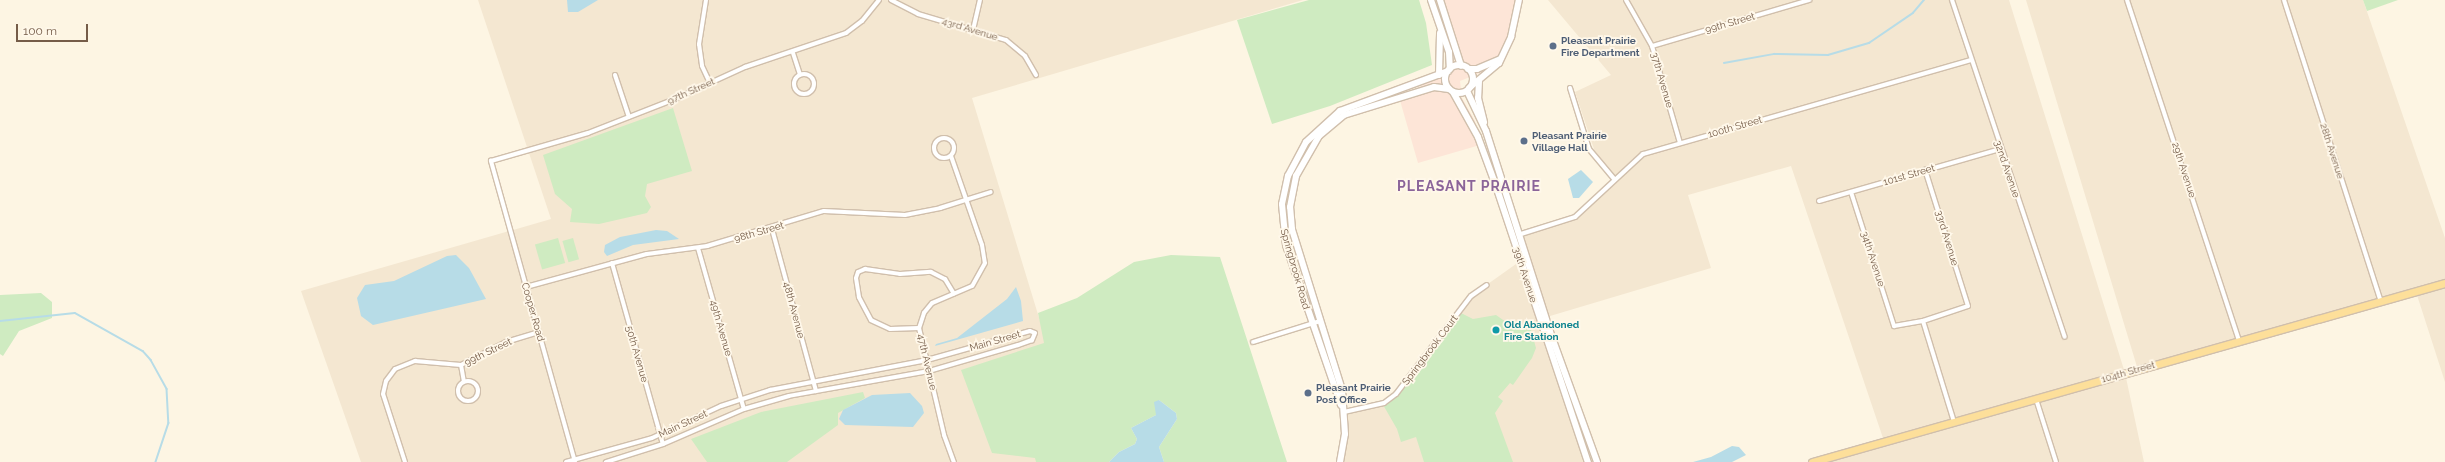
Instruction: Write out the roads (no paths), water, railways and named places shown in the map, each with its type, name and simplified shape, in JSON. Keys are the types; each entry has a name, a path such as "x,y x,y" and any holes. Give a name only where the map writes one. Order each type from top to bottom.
{"main road":[{"path":"1431,0 1440,30 1449,52 1449,70 1445,80 1451,90 1468,89 1479,82 1499,63 1511,37 1519,0"},
{"path":"1440,0 1461,66"},
{"path":"1439,75 1440,30"},
{"path":"1449,70 1461,66 1468,69 1477,69 1500,59"},
{"path":"1468,69 1472,76 1468,89"},
{"name":"Springbrook Road","path":"1344,412 1311,324 1283,232 1282,199 1290,169 1312,135 1340,111 1449,70"},
{"path":"1479,82 1478,98 1486,131"},
{"name":"Springbrook Road","path":"1340,462 1345,434 1342,390 1320,321 1290,217 1293,185 1302,160 1323,131 1344,115 1434,87 1451,90"},
{"name":"39th Avenue","path":"1468,89 1486,131 1521,234 1546,320 1597,462"},
{"name":"39th Avenue","path":"1451,90 1478,137 1496,186 1588,462"},
{"name":"104th Street","path":"1812,462 2445,283"},
{"path":"1582,444 1589,442"}],"street":[{"path":"706,0 699,44 702,66 710,83"},
{"name":"97th Street","path":"491,161 588,133 745,67 792,53 855,27 879,0"},
{"name":"43rd Avenue","path":"891,0 918,14 1006,40 1025,56 1036,75"},
{"path":"972,30 980,0"},
{"name":"37th Avenue","path":"1626,0 1652,46 1680,143"},
{"name":"99th Street","path":"1652,46 1809,0"},
{"name":"32nd Avenue","path":"1952,0 2000,149 2065,337"},
{"name":"29th Avenue","path":"2127,0 2239,341"},
{"name":"28th Avenue","path":"2284,0 2381,302"},
{"path":"792,53 800,75"},
{"name":"100th Street","path":"1521,234 1575,217 1644,154 1971,60"},
{"path":"615,75 629,117"},
{"path":"800,75 809,76 813,81 813,88 806,94 795,89 795,80 800,75"},
{"path":"1570,88 1589,149 1614,180"},
{"name":"47th Avenue","path":"951,156 936,154 934,145 938,140 943,138 952,142 951,156 967,200 985,263 976,282 954,294 939,299 928,308 919,328 944,435 954,462"},
{"name":"101st Street","path":"1819,201 2000,149"},
{"name":"Cooper Road","path":"491,161 575,461"},
{"name":"33rd Avenue","path":"1923,321 1968,306 1925,170"},
{"name":"98th Street","path":"526,287 647,254 698,248 772,229 824,211 905,214 967,200 991,192"},
{"name":"34th Avenue","path":"1851,192 1894,326 1923,321"},
{"name":"48th Avenue","path":"772,229 816,391"},
{"name":"49th Avenue","path":"698,248 744,408"},
{"name":"50th Avenue","path":"612,263 663,444"},
{"path":"919,328 890,329 871,320 859,297 856,278 858,272 865,269 900,274 931,272 945,279 954,294"},
{"name":"Springbrook Court","path":"1344,412 1384,403 1396,394 1471,296 1487,285"},
{"path":"1253,342 1320,321"},
{"path":"1923,321 1954,422"},
{"name":"Main Street","path":"566,462 575,461 660,434 741,399 814,381 927,360 1030,331 1035,332 1032,340 929,372 816,391 744,408 663,444 606,462"},
{"name":"99th Street","path":"405,462 385,405 384,394 390,375 403,364 415,361 461,365 506,342 538,332"},
{"path":"461,365 464,382"},
{"path":"471,381 477,388 477,394 470,400 459,395 458,389 464,382 471,381"},
{"path":"2036,398 2056,462"}],"water":[{"path":"567,0 598,0 578,12 568,12"},
{"path":"1581,170 1593,182 1579,198 1573,198 1568,179"},
{"path":"656,230 667,231 679,239 633,245 607,256 604,252 605,245 620,237"},
{"path":"456,255 469,268 486,299 373,325 361,316 357,298 365,285 394,281 447,256"},
{"path":"1016,287 1021,301 1023,321 935,346 936,344 957,338 1007,299"},
{"path":"910,393 922,406 924,413 913,427 845,425 839,419 843,410 872,395"},
{"path":"1159,400 1176,413 1177,419 1159,447 1164,462 1109,462 1119,452 1135,444 1137,439 1131,428 1156,415 1154,402"},
{"path":"1732,446 1739,447 1746,455 1732,462 1693,462 1711,457"}],"waterway":[{"path":"1724,63 1774,54 1828,55 1869,43 1913,13 1924,0"},
{"path":"0,321 75,313 143,351 151,360 167,389 169,423 156,462"}],"place":[{"name":"Pleasant Prairie Fire Department","path":"1553,46"},
{"name":"Pleasant Prairie Village Hall","path":"1524,141"},
{"name":"Old Abandoned Fire Station","path":"1496,330"},
{"name":"Pleasant Prairie Post Office","path":"1308,393"}],"district":[{"name":"PLEASANT PRAIRIE","path":"1469,186"}]}
